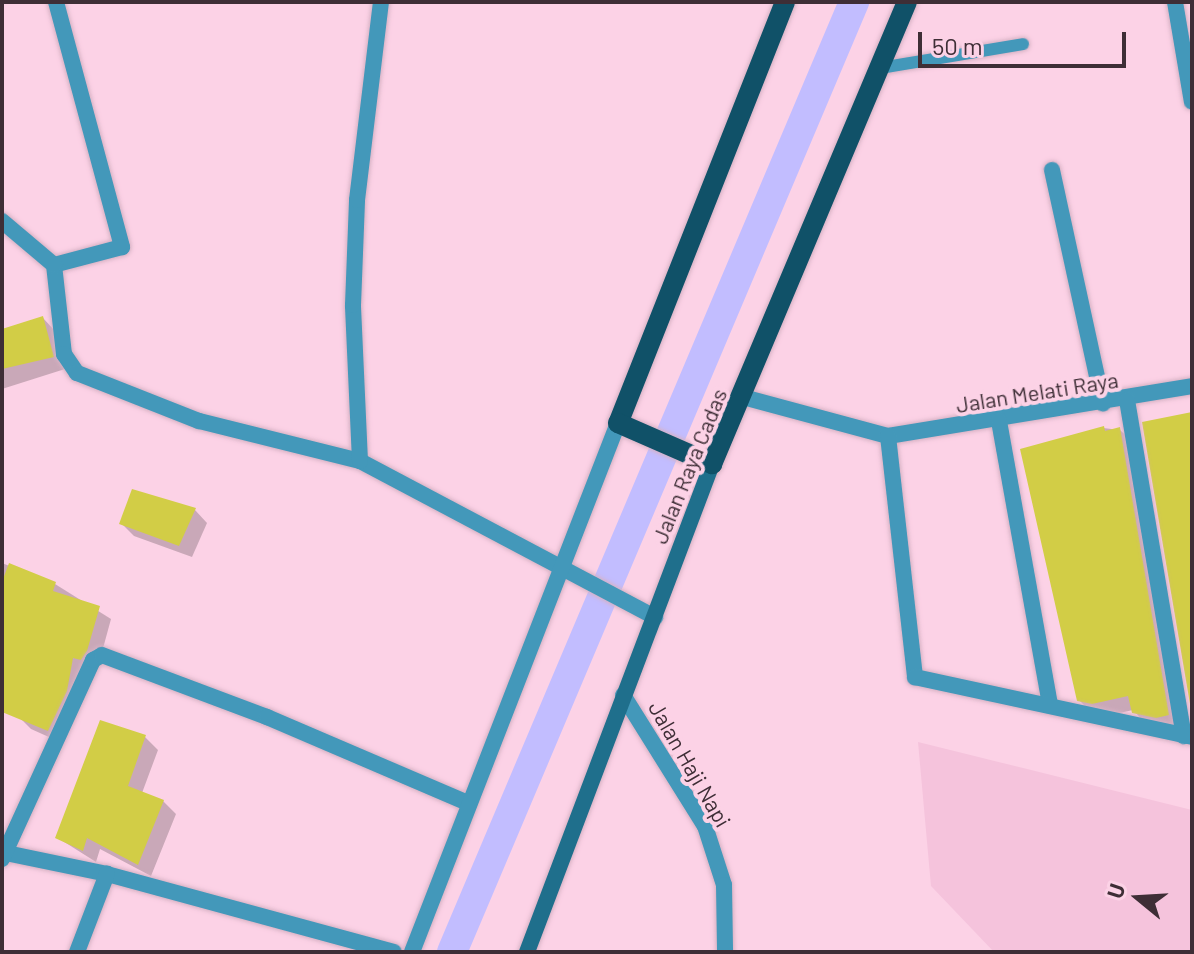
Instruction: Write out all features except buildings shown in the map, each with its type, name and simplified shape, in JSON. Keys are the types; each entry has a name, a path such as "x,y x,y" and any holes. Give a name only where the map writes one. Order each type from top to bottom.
{"main road":[{"path":"712,464 627,426 785,2"},
{"name":"Jalan Raya Cadas","path":"712,464 743,397 907,2"}],"street":[{"path":"54,265 122,247 56,2"},
{"path":"360,461 353,305 357,200 381,2"},
{"path":"1175,2 1192,102"},
{"path":"1052,170 1103,404"},
{"path":"2,221 54,265 64,354 77,373 199,421 360,461 655,617"},
{"name":"Jalan Melati Raya","path":"888,436 1103,404 1192,386"},
{"path":"743,397 888,436 912,674 1188,736 1127,400"},
{"path":"999,421 1050,705"},
{"path":"412,952 468,803 627,426"},
{"name":"Jalan Raya Cadas","path":"527,952 712,464"},
{"path":"394,952 107,874 4,856 93,660 102,655 267,717 468,803"},
{"name":"Jalan Haji Napi","path":"623,695 705,826 724,885 725,952"},
{"path":"77,952 107,874"}],"lane":[{"path":"880,68 1023,44"}],"shaded area":[{"path":"918,742 1192,810 1192,952 994,952 931,886"}],"waterway":[{"path":"452,952 854,2"}]}
